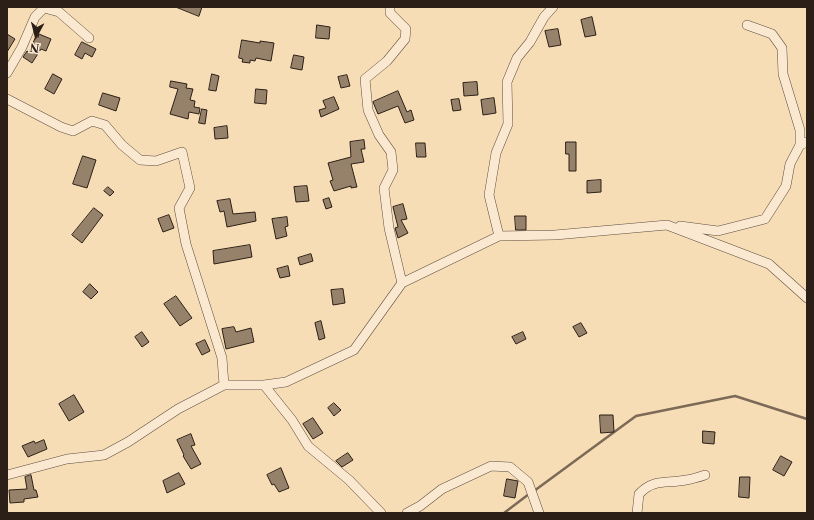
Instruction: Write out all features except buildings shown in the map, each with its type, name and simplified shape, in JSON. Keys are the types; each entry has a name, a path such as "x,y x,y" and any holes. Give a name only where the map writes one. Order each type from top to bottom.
{"street":[{"path":"390,7 390,13 406,29 405,39 387,61 365,79 368,110 379,136 391,152 393,170 384,188 389,228 402,283"},
{"path":"499,236 489,195 496,154 508,124 507,82 517,58 530,42 544,17 553,7"},
{"path":"7,73 22,47 35,17 44,8 59,12 89,38"},
{"path":"7,475 67,459 104,455 128,442 178,409 224,385 264,385 286,382 354,350 402,283 499,236 555,235 667,225 718,231 765,219 786,186 790,164 804,144 783,74 782,48 772,34 747,25"},
{"path":"7,99 61,127 73,131 92,121 105,125 122,145 140,160 156,161 182,152 190,188 179,208 186,244 222,358 224,385"},
{"path":"667,225 769,264 807,298"},
{"path":"264,385 292,420 308,446 349,480 381,513"},
{"path":"407,513 420,506 442,489 491,466 510,467 528,482 539,513"},
{"path":"637,513 639,494 646,486 686,480 705,475"}],"waterway":[{"path":"534,491 636,416 735,396 807,419"},
{"path":"504,513 529,494"}]}
